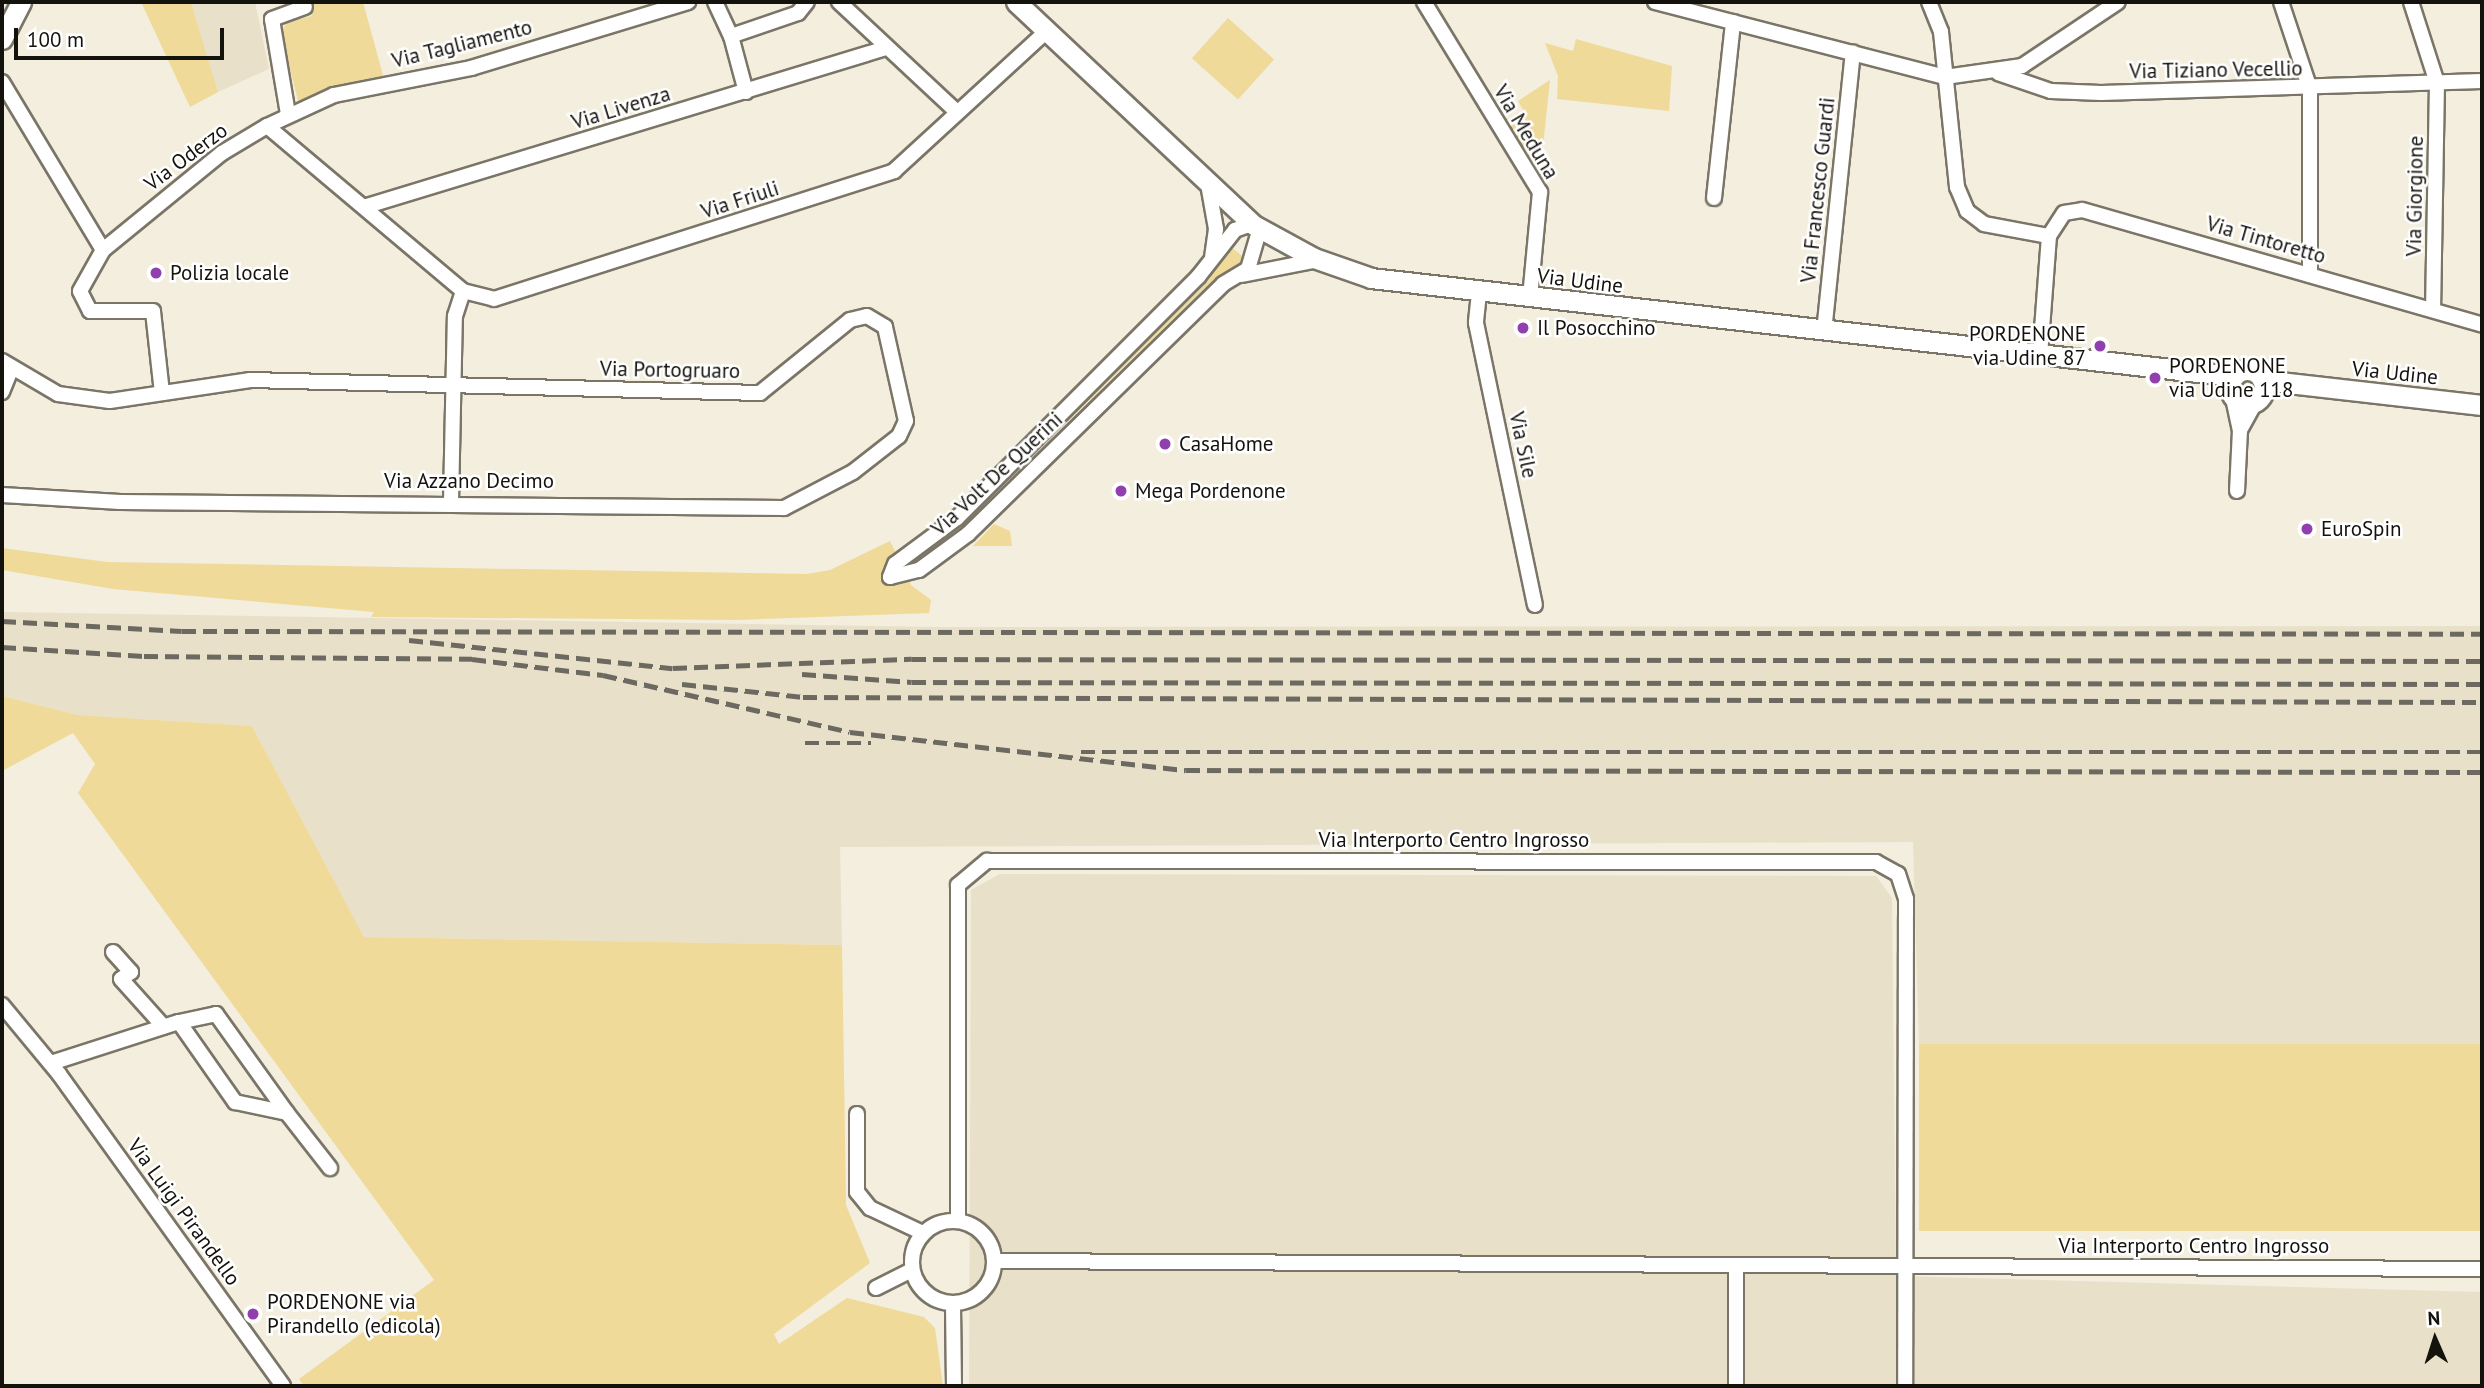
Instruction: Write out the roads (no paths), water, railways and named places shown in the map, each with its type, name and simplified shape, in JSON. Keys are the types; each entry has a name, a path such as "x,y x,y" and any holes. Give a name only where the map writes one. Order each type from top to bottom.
{"main road":[{"path":"2,39 21,2"},
{"name":"Via Udine","path":"1016,2 1256,226 1320,260 1371,278 1479,293 2194,374 2232,388"},
{"path":"2232,388 2249,370 2260,391"},
{"name":"Via Udine","path":"2260,391 2304,387 2482,405"},
{"path":"2232,388 2260,391"}],"street":[{"name":"Via Tagliamento","path":"267,127 288,114 334,94 471,68 688,2"},
{"path":"715,2 731,36 746,92"},
{"path":"731,36 798,13 807,2"},
{"path":"839,2 957,112"},
{"name":"Via Meduna","path":"1424,2 1540,192 1530,298"},
{"path":"1655,2 1945,77 1998,73 2022,66 2118,2"},
{"path":"1929,2 1941,32 1957,187 1967,211 1984,224 2049,236 2040,357"},
{"path":"2280,2 2310,89 2310,275"},
{"name":"Via Giorgione","path":"2411,2 2437,83 2433,310"},
{"path":"288,114 272,19 305,7"},
{"path":"1714,198 1733,22"},
{"name":"Via Friuli","path":"464,291 479,299 508,296 874,180 894,171 1047,31"},
{"name":"Via Livenza","path":"367,206 886,48"},
{"name":"Via Francesco Guardi","path":"1824,332 1853,53"},
{"name":"Via Tiziano Vecellio","path":"1998,73 2051,92 2310,89 2437,83"},
{"path":"2437,83 2482,81"},
{"path":"2,82 103,250"},
{"path":"267,127 367,206 464,291 455,316 451,502"},
{"name":"Via Oderzo","path":"162,393 153,311 85,308 80,291 103,250 222,153 267,127"},
{"path":"1208,182 1216,229 1209,266"},
{"name":"Via Tintoretto","path":"2049,236 2064,213 2082,210 2482,325"},
{"name":"Via Volt De Querini","path":"1256,226 1256,255 1234,278 1017,486 931,562 890,577 895,564 957,518 1209,266 1228,237 1256,226"},
{"path":"1234,278 1320,260"},
{"name":"Via Sile","path":"1479,293 1476,324 1535,606"},
{"name":"Via Portogruaro","path":"6,366 58,394 110,401 250,380 454,381 760,393 850,320 867,316 884,327 906,421"},
{"path":"2,392 6,366"},
{"path":"2232,388 2241,430 2237,491"},
{"path":"2241,430 2260,391"},
{"name":"Via Azzano Decimo","path":"2,495 120,502 451,502 784,508 853,472 899,436 906,421"},
{"path":"1004,472 1017,486"},
{"name":"Via Interporto Centro Ingrosso","path":"958,1221 958,885 987,861 1877,862 1898,874 1906,899 1905,1386"},
{"path":"113,951 131,972 121,979 164,1027"},
{"name":"Via Luigi Pirandello","path":"3,1011 51,1063 284,1386"},
{"path":"51,1063 179,1022 216,1014 330,1168"},
{"path":"179,1022 235,1102 287,1113"},
{"path":"857,1114 857,1192 870,1208 923,1233 958,1221 983,1233 996,1261 978,1295 953,1305 926,1294 912,1270 923,1233"},
{"name":"Via Interporto Centro Ingrosso","path":"996,1261 2482,1269"},
{"path":"1735,1266 1736,1386"},
{"path":"876,1288 912,1270"},
{"path":"953,1305 954,1386"}],"railway":[{"path":"2,621 182,631 2482,634"},
{"path":"409,640 673,668 912,659 2482,661"},
{"path":"2,647 144,656 472,659 603,675 850,732 1186,770 2482,772"},
{"path":"802,674 912,682 2482,684"},
{"path":"682,684 803,697 2477,702"},
{"path":"805,743 871,743"},
{"path":"1081,752 2482,752"}],"place":[{"name":"Polizia locale","path":"156,273"},
{"name":"Il Posocchino","path":"1523,328"},
{"name":"PORDENONE via Udine 87","path":"2100,346"},
{"name":"PORDENONE via Udine 118","path":"2155,378"},
{"name":"CasaHome","path":"1165,444"},
{"name":"Mega Pordenone","path":"1121,491"},
{"name":"EuroSpin","path":"2307,529"},
{"name":"PORDENONE via Pirandello (edicola)","path":"253,1314"}]}
